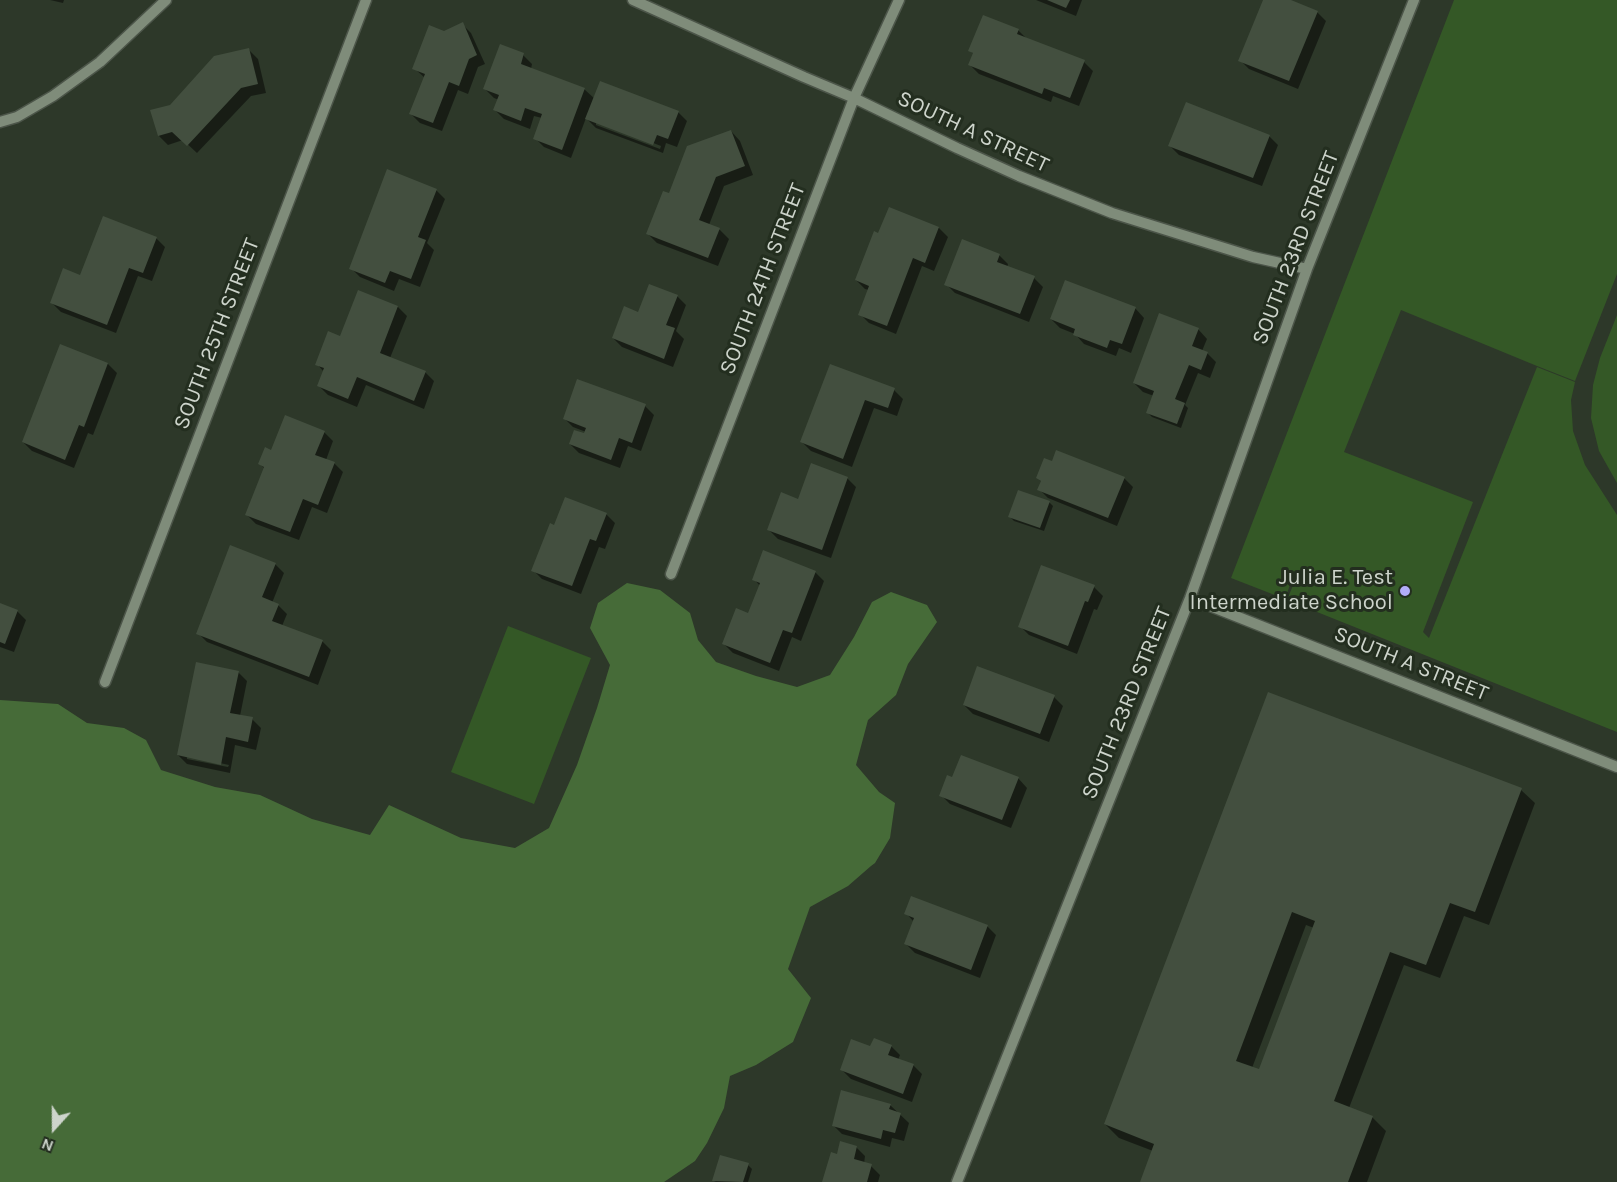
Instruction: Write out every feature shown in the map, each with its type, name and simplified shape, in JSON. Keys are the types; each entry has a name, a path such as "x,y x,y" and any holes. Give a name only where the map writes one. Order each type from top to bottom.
{"street":[{"path":"0,122 17,117 53,96 100,62 166,0"},
{"name":"SOUTH 25TH STREET","path":"105,682 366,0"},
{"name":"SOUTH A STREET","path":"633,0 854,98 1019,176 1110,212 1253,257 1307,269"},
{"name":"SOUTH 24TH STREET","path":"670,574 854,98 898,0"},
{"name":"SOUTH 23RD STREET","path":"957,1182 1190,598 1307,269 1414,0"},
{"name":"SOUTH A STREET","path":"1190,598 1617,767"}],"green space":[{"path":"1454,0 1617,0 1617,274 1575,381 1401,310 1344,452 1473,502 1423,632 1429,638 1537,367 1575,382 1571,400 1573,431 1585,465 1617,515 1617,732 1287,600 1294,583 1291,582 1285,599 1231,578"},
{"path":"1617,315 1617,483 1599,451 1591,418 1593,385 1600,358"},
{"path":"627,583 660,590 690,613 698,640 716,662 797,687 830,675 854,637 872,602 891,592 927,605 937,622 908,664 896,695 868,720 856,765 879,792 895,803 890,838 875,863 848,886 810,907 788,969 811,998 793,1042 756,1065 730,1076 724,1108 707,1143 695,1161 664,1182 0,1182 0,700 58,704 87,723 124,728 146,740 161,770 215,787 260,795 312,819 370,835 389,805 461,838 515,848 549,828 577,765 610,665 590,628 598,603"},
{"path":"508,626 591,658 534,804 451,772"}],"building":[{"path":"1047,0 1070,0 1066,8"},
{"path":"1263,0 1291,0 1318,11 1289,81 1238,61"},
{"path":"983,15 1019,29 1017,34 1085,60 1070,98 1044,88 1042,94 968,65 973,53 968,51"},
{"path":"463,22 477,55 469,59 459,86 449,82 433,123 409,114 425,74 412,69 429,25 444,31"},
{"path":"500,44 524,53 521,64 585,88 562,150 533,139 542,114 525,108 521,121 493,110 499,95 483,89"},
{"path":"249,48 258,84 241,88 187,146 172,132 158,136 150,110 170,105 214,56"},
{"path":"600,81 679,111 668,139 657,135 653,145 585,119"},
{"path":"1186,102 1270,135 1253,178 1168,146"},
{"path":"731,130 745,166 716,177 699,220 720,228 708,258 646,234 663,191 669,193 687,146"},
{"path":"387,169 437,189 418,237 426,240 411,279 390,271 385,283 349,269"},
{"path":"889,207 939,227 925,263 913,258 887,326 858,315 869,286 855,280 874,231 878,233"},
{"path":"103,216 157,237 143,273 129,268 107,325 50,303 63,268 80,275"},
{"path":"962,239 1000,254 997,262 1035,276 1020,314 944,285"},
{"path":"1065,280 1136,307 1122,344 1110,340 1107,348 1073,335 1075,329 1050,319"},
{"path":"649,284 678,295 666,325 675,328 664,359 612,338 624,306 638,312"},
{"path":"358,290 398,306 380,353 426,371 414,401 357,377 348,399 317,386 324,368 315,365 328,331 340,336"},
{"path":"1159,313 1199,328 1192,346 1208,352 1201,370 1189,365 1175,399 1185,403 1177,424 1146,413 1154,391 1133,383"},
{"path":"60,344 108,363 84,427 79,425 65,460 22,442"},
{"path":"830,364 895,388 888,408 865,400 843,459 800,442"},
{"path":"577,379 646,404 632,443 619,438 611,460 569,444 574,430 584,433 586,428 563,419"},
{"path":"285,415 325,431 315,455 335,462 318,505 303,499 290,532 245,515 264,467 258,464 265,447 271,450"},
{"path":"1056,450 1125,477 1108,518 1037,490 1041,481 1036,478 1044,458 1052,461"},
{"path":"811,463 848,477 822,550 767,530 781,492 798,499"},
{"path":"1018,490 1050,501 1040,528 1008,517"},
{"path":"565,497 607,513 596,541 590,539 572,586 531,571 550,523 554,525"},
{"path":"230,545 276,563 262,597 279,604 272,621 323,640 309,677 196,634"},
{"path":"763,550 816,571 792,633 783,630 770,663 722,644 736,608 748,613 760,583 752,580"},
{"path":"1041,565 1095,585 1088,602 1085,601 1068,646 1018,627"},
{"path":"0,603 18,610 5,644 0,642"},
{"path":"196,662 239,671 230,713 253,717 248,742 226,737 221,765 177,755"},
{"path":"977,666 1055,695 1040,734 963,705"},
{"path":"1268,692 1522,788 1475,912 1450,903 1426,965 1390,952 1334,1101 1373,1116 1348,1182 1140,1182 1154,1144 1104,1124","holes":["1292,912 1315,921 1259,1069 1236,1061"]},
{"path":"961,755 1019,777 1002,820 939,796 947,775 952,777"},
{"path":"911,896 988,925 971,970 904,944 914,918 904,914"},
{"path":"874,1038 892,1045 888,1055 914,1064 903,1094 840,1070 851,1039 870,1046"},
{"path":"841,1090 891,1104 889,1109 901,1113 895,1133 883,1130 881,1139 832,1126"},
{"path":"840,1141 857,1146 854,1159 872,1164 867,1182 822,1182 831,1152 837,1154"},
{"path":"720,1155 749,1163 743,1182 712,1181"}],"place":[{"name":"Julia E. Test Intermediate School","path":"1405,591"}]}
